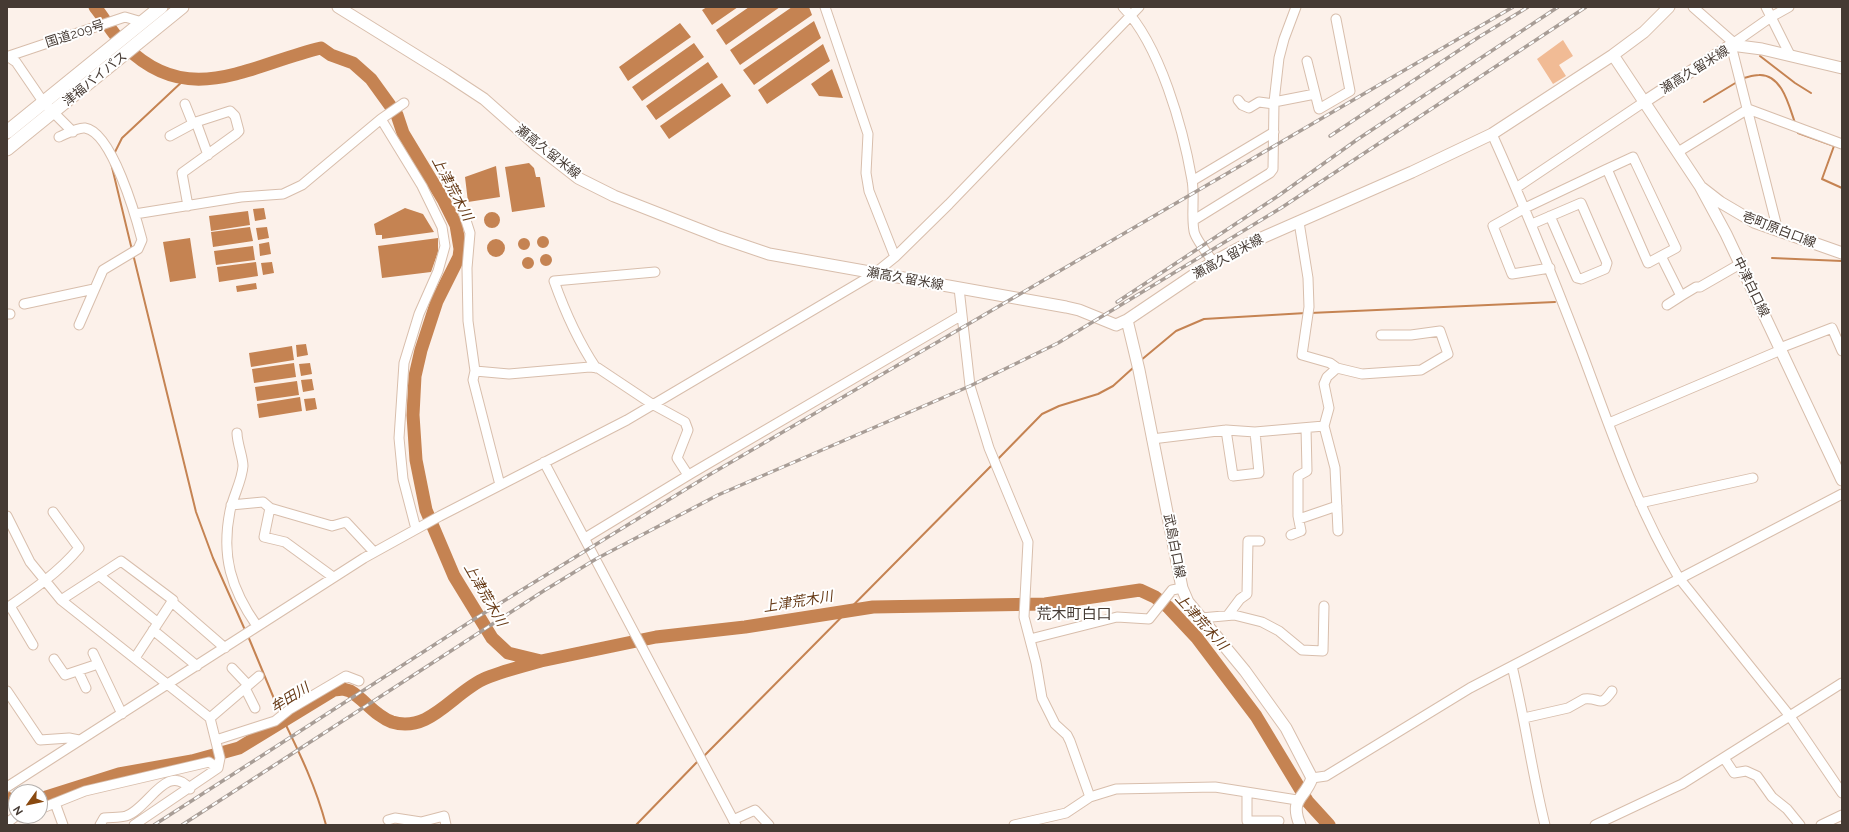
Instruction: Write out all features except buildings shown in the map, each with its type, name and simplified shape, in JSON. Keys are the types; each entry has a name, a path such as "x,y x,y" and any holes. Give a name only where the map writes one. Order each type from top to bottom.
{"highway":[{"name":"津福バイパス","path":"7,132 161,7"},
{"name":"津福バイパス","path":"7,150 182,7"}],"main road":[{"name":"瀬高久留米線","path":"338,7 484,99 537,146 578,178 614,196 713,235 769,254 1079,310 1116,325 1127,320 1213,262 1256,240 1492,134 1613,55 1644,32 1669,7"},
{"name":"瀬高久留米線","path":"1644,102 1732,44 1790,55 1842,68"},
{"path":"1613,55 1644,102"},
{"name":"中津白口線","path":"1644,102 1700,186 1740,264 1842,480"},
{"name":"壱町原白口線","path":"1700,186 1727,206 1754,222 1842,253"},
{"path":"1715,216 1727,206"},
{"name":"武島白口線","path":"1127,320 1152,439 1177,589 1245,671 1286,728 1311,781"},
{"path":"1300,825 1296,808 1297,800 1311,781"}],"street":[{"path":"825,7 868,134 866,173 869,191 895,257"},
{"path":"1123,7 1131,16 1150,47 1176,109 1192,181 1194,232 1213,262"},
{"path":"7,787 374,552 654,404 874,274 895,257 949,204 1139,7"},
{"path":"1194,220 1270,173 1273,169 1274,103 1284,39 1296,7"},
{"path":"1693,7 1732,44 1778,231"},
{"path":"1766,7 1790,55"},
{"path":"1732,44 1771,17 1789,7"},
{"name":"国道209号","path":"8,56 125,17 142,22"},
{"path":"1307,61 1319,109 1350,91 1336,19"},
{"path":"8,56 16,62 44,103 73,132"},
{"path":"1238,100 1242,105 1249,108 1260,102 1274,103 1315,94"},
{"name":"瀬高久留米線","path":"1516,188 1644,102"},
{"path":"135,214 241,197 283,194 302,185 381,119 404,103"},
{"path":"185,104 208,155"},
{"path":"1748,109 1842,144"},
{"path":"1678,152 1748,109"},
{"path":"170,136 194,123 230,111 235,116 239,131 182,173 188,206"},
{"path":"381,119 422,186 442,227 445,246 438,271 419,314 404,363 399,438 404,479 416,529"},
{"path":"59,137 84,128 96,132 118,168 135,214 142,240 138,249 103,270 79,325"},
{"path":"1192,181 1274,132"},
{"path":"1492,134 1550,268 1640,503 1668,560 1679,578 1789,716 1842,793"},
{"path":"1550,268 1512,274 1493,226 1525,208 1607,169 1633,157 1676,248 1648,263 1607,169"},
{"path":"444,176 460,205 470,233 468,268 468,321 475,370 473,380 500,485"},
{"path":"1532,224 1550,216 1580,203 1607,263 1605,269 1581,280 1577,278 1550,216"},
{"path":"1299,222 1308,278 1309,307 1302,355 1330,363 1337,368 1362,374 1421,370 1448,354 1440,331 1412,335 1381,335"},
{"path":"1661,256 1681,296"},
{"path":"1667,305 1696,287 1700,287 1740,264"},
{"path":"596,368 580,345 554,281 655,272"},
{"path":"959,288 970,386 989,448 1028,542 1024,617 1042,698 1055,724 1067,735 1070,741 1090,797"},
{"path":"24,304 94,290"},
{"path":"585,538 688,475 962,315"},
{"path":"1609,423 1832,328 1842,350"},
{"path":"475,370 509,374 590,366 596,368 688,425 688,430 677,458 688,475"},
{"path":"1337,368 1327,377 1324,384 1329,408 1324,426 1335,468 1338,531"},
{"path":"1152,439 1226,430 1255,432 1324,426"},
{"path":"1291,535 1301,531 1299,519 1298,476 1306,471 1306,428"},
{"path":"1226,430 1233,476 1259,472 1255,432"},
{"path":"237,433 238,446 243,465 232,505 226,543 226,556 230,574 249,615 257,626"},
{"path":"544,462 734,822 756,810 769,825"},
{"path":"1640,503 1753,478"},
{"path":"1311,781 1326,776 1470,688 1842,494"},
{"path":"232,505 263,502 270,508 332,526 346,522 374,552"},
{"path":"1299,519 1337,506"},
{"path":"270,508 264,537 285,542 333,577"},
{"path":"33,645 8,607 70,560 80,548 53,512"},
{"path":"7,516 30,562 61,600 210,718 220,758 218,768 134,825"},
{"path":"1228,615 1240,599 1247,594 1248,541 1260,541"},
{"path":"61,600 121,561 173,600 172,602 225,648"},
{"path":"100,576 197,666"},
{"path":"1030,639 1118,617 1149,619 1177,589"},
{"path":"135,658 172,602"},
{"path":"1201,618 1228,615 1262,622 1279,631 1302,650 1323,651 1324,606"},
{"path":"93,653 122,714"},
{"path":"54,659 65,675 98,664"},
{"path":"1512,666 1524,718 1536,788 1545,825"},
{"path":"232,668 246,687 254,708"},
{"path":"78,671 86,688"},
{"path":"210,718 259,676"},
{"path":"216,740 275,721 290,709 346,676 359,681"},
{"path":"1595,825 1682,784 1842,682"},
{"path":"7,691 11,705 40,740 69,738 79,740"},
{"path":"1524,718 1568,708 1584,699 1604,702 1612,691"},
{"path":"1724,758 1734,772 1746,771 1757,776 1772,797 1787,809 1800,825"},
{"path":"48,806 85,791 208,762 218,768"},
{"path":"100,825 104,818 126,816 146,803 167,782 184,782 190,788"},
{"path":"1014,825 1066,813 1090,797 1116,789 1215,787 1297,800"},
{"path":"1247,792 1243,821 1278,820"},
{"path":"55,803 63,825"},
{"path":"1821,825 1842,815"},
{"path":"388,820 395,818 421,822 444,816 446,825"}],"shaded area":[{"path":"707,7 738,7 712,25 702,10"},
{"path":"749,7 780,7 726,45 716,30"},
{"path":"792,7 809,7 812,15 740,65 730,50"},
{"path":"814,21 821,38 754,85 743,70"},
{"path":"680,23 691,37 628,81 619,67"},
{"path":"1563,40 1573,56 1559,65 1566,76 1553,84 1537,59"},
{"path":"694,43 704,57 642,101 632,87"},
{"path":"823,44 830,61 767,104 758,90"},
{"path":"708,62 718,77 656,120 646,106"},
{"path":"832,69 843,98 819,96 811,84"},
{"path":"722,83 731,96 669,139 660,126"},
{"path":"529,163 534,168 536,177 540,177 545,207 512,212 505,167"},
{"path":"496,166 500,197 468,202 465,177"},
{"path":"264,208 266,219 255,221 253,209"},
{"path":"405,208 423,214 434,232 382,239 382,235 376,235 374,224"},
{"path":"248,211 250,225 211,231 209,216"},
{"path":"492,212 498,214 500,220 498,226 492,228 486,226 484,220 486,214"},
{"path":"250,227 253,241 213,247 211,232"},
{"path":"267,227 269,238 258,240 256,228"},
{"path":"543,236 547,238 549,242 547,246 543,248 539,246 537,242 539,238"},
{"path":"190,238 196,278 170,282 163,242"},
{"path":"438,238 438,252 431,272 382,278 378,246"},
{"path":"524,238 528,240 530,244 528,248 524,250 520,248 518,244 520,240"},
{"path":"496,239 502,242 505,248 502,254 496,257 490,254 487,248 490,242"},
{"path":"269,242 271,254 260,256 259,244"},
{"path":"253,246 255,260 216,265 214,251"},
{"path":"546,254 550,256 552,260 550,264 546,266 542,264 540,260 542,256"},
{"path":"528,257 532,259 534,263 532,267 528,269 524,267 522,263 524,259"},
{"path":"256,262 258,276 219,282 217,267"},
{"path":"272,262 274,273 263,275 261,263"},
{"path":"256,283 257,289 237,292 236,286"},
{"path":"306,344 308,355 297,357 296,345"},
{"path":"292,346 294,360 251,367 249,353"},
{"path":"294,363 296,377 254,383 252,369"},
{"path":"310,363 312,374 301,376 299,364"},
{"path":"312,379 314,390 303,392 301,380"},
{"path":"297,381 299,395 257,401 255,387"},
{"path":"300,397 302,411 259,418 257,404"},
{"path":"315,398 317,409 306,411 304,399"}],"waterway":[{"name":"上津荒木川","path":"95,7 125,46 149,65 172,76 196,79 220,77 244,72 321,48 331,55 353,63 371,79 397,115 403,133 444,201 456,225 460,249 459,257 437,301 421,350 415,376 413,415 416,460 426,510 454,576 492,638 508,653 541,661 656,637 745,627 873,607 1045,604 1140,590 1155,597 1168,607 1197,638 1256,716 1308,802 1329,825"},
{"path":"1760,56 1795,83 1811,93"},
{"path":"1743,78 1759,75 1767,76 1779,85 1787,100 1795,123"},
{"path":"114,154 122,138 185,79"},
{"path":"1704,102 1737,82"},
{"path":"1798,133 1834,146 1822,179 1842,188"},
{"path":"111,163 132,250"},
{"path":"133,254 196,512 213,558 245,630"},
{"path":"1772,258 1842,261"},
{"path":"1310,313 1555,302"},
{"path":"1140,361 1176,331 1204,319 1306,313"},
{"path":"997,460 1042,414 1059,406 1098,394 1113,386 1134,367"},
{"name":"上津荒木川","path":"703,757 992,465"},
{"path":"248,636 280,713"},
{"name":"牟田川","path":"48,796 119,774 192,761 239,748 334,690 343,689 350,691 380,716 392,722 406,724 418,722 430,717 474,684 486,678 541,661"},
{"path":"283,719 312,784 326,825"},
{"path":"636,825 698,761"}],"railway":[{"path":"154,825 476,618 709,475 1513,7"},
{"path":"1330,136 1479,37 1528,7"},
{"path":"1117,302 1278,196 1358,139 1558,7"},
{"path":"182,825 545,590 596,559 718,495 970,386 1058,343 1281,208 1586,7"}],"district":[{"name":"荒木町白口","path":"1074,614"}]}
